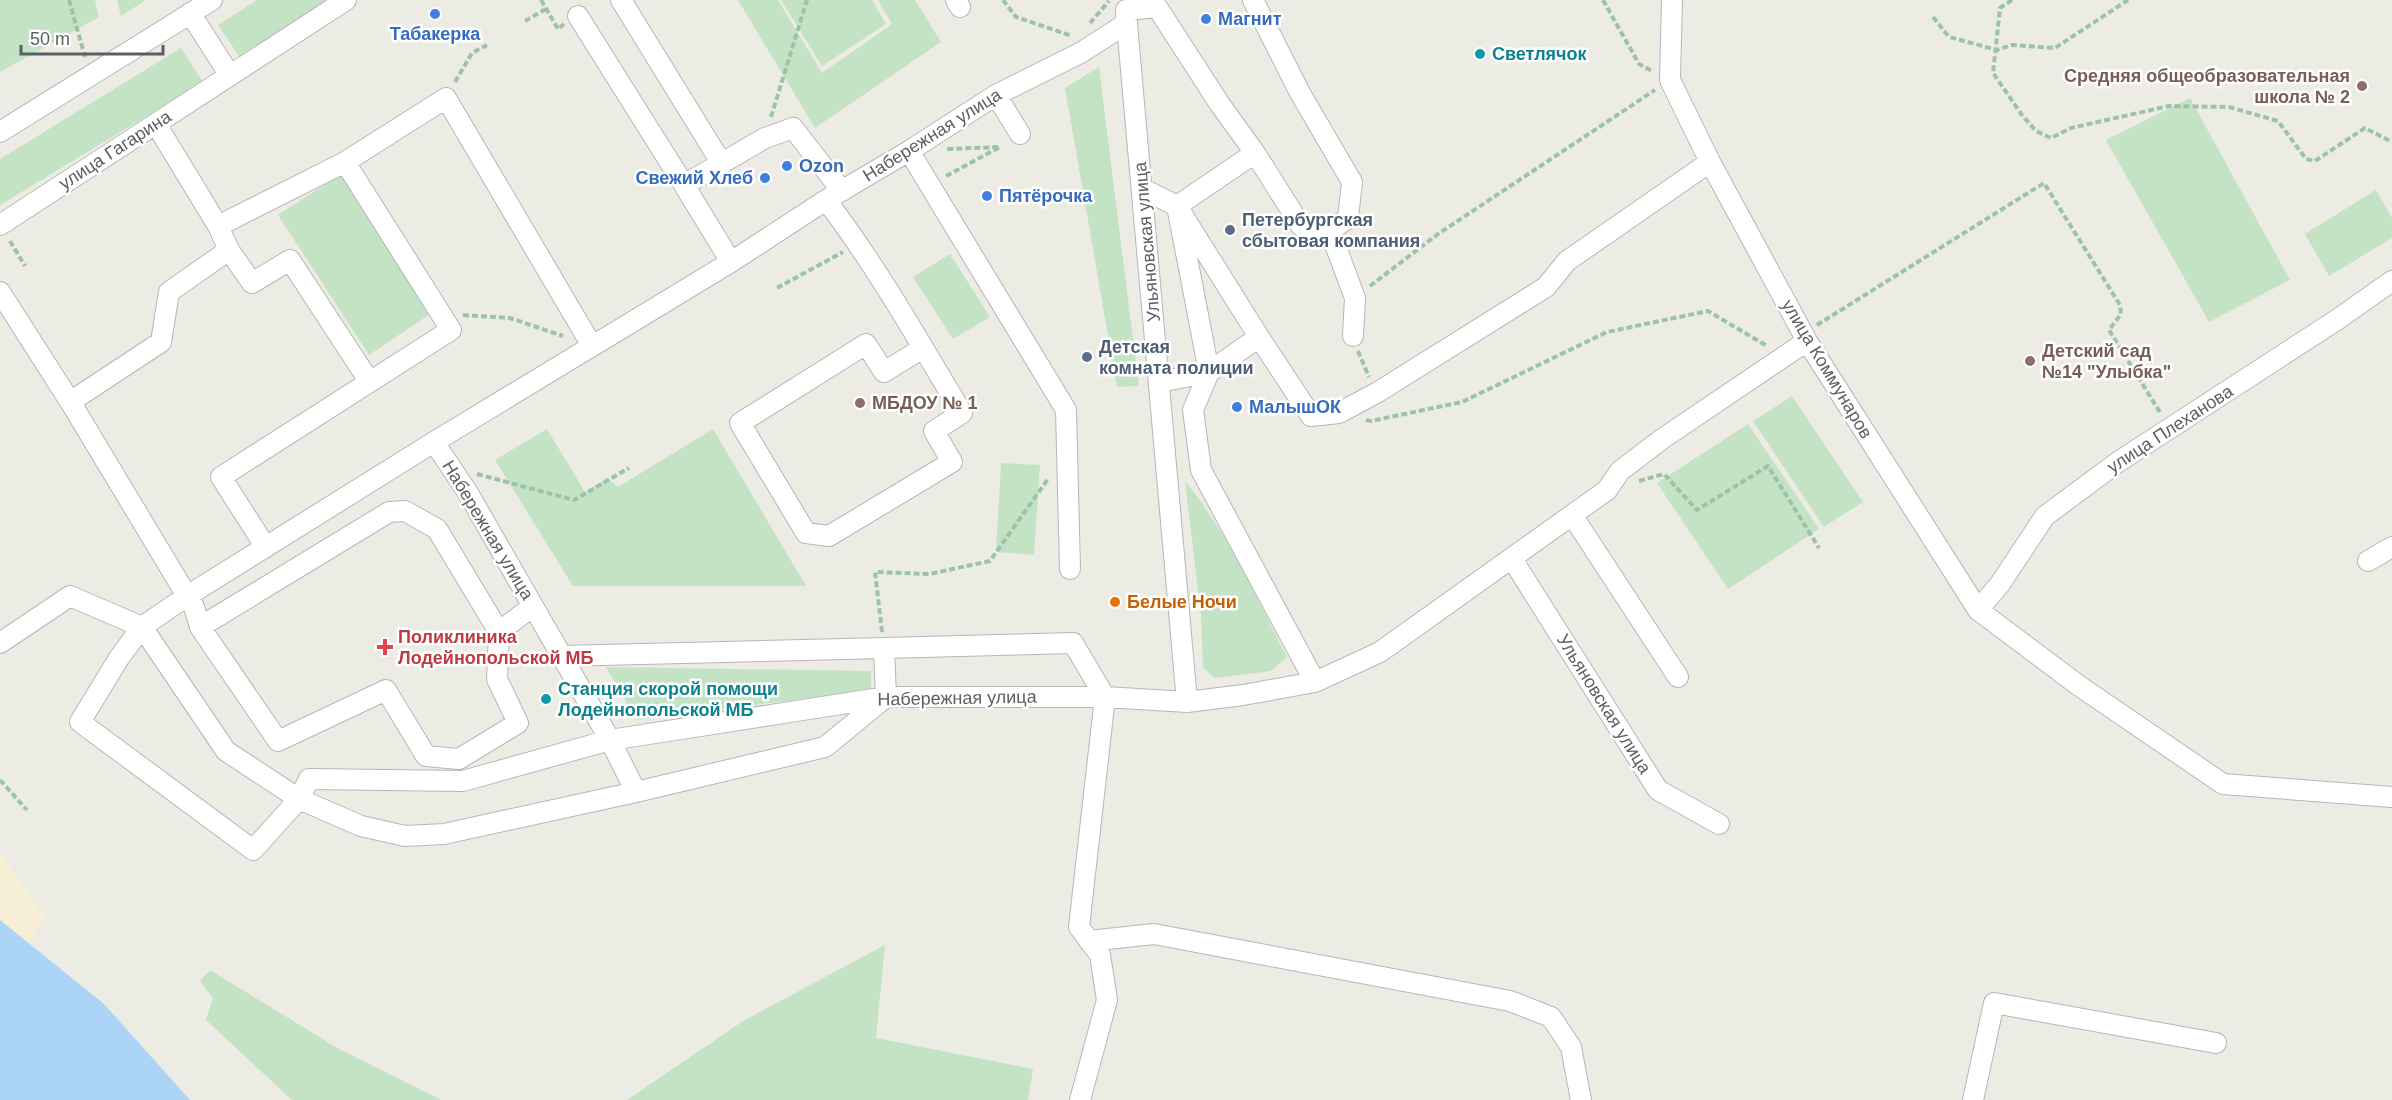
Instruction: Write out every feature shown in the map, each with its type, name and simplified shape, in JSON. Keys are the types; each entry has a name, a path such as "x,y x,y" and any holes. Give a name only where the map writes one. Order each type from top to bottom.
{"street":[{"path":"0,132 212,0"},
{"name":"улица Гагарина","path":"0,225 346,0"},
{"path":"621,0 722,164"},
{"path":"1125,7 1157,7 1301,226 1330,231 1348,218 1352,182 1300,93 1253,0"},
{"name":"улица Коммунаров","path":"1672,0 1670,80 1710,162 1805,337 1978,610 2078,684 2223,784 2392,797"},
{"name":"Набережная улица","path":"299,799 253,850 80,722 119,658 142,627 266,546 731,262 996,95 1082,52 1125,7"},
{"name":"Ульяновская улица","path":"1125,7 1160,382 1186,702"},
{"path":"190,13 229,74"},
{"path":"578,16 731,262"},
{"path":"996,95 1020,134"},
{"path":"218,226 345,162 446,98 592,346"},
{"path":"156,124 218,226 229,250 252,283 290,260 369,381"},
{"path":"684,185 765,138 793,128 962,413 934,431 952,462 829,536 806,533 740,423 866,344 884,372 923,348"},
{"path":"909,151 1066,410 1070,569"},
{"path":"1177,206 1255,153"},
{"path":"266,546 221,477 451,330 345,162"},
{"path":"1143,189 1177,206 1311,416 1339,413 1378,392 1546,287 1567,261 1710,162"},
{"path":"1177,206 1209,372 1193,410 1201,470 1315,682"},
{"path":"1330,231 1355,298 1353,336"},
{"path":"70,402 161,342 169,292 229,250"},
{"name":"улица Плеханова","path":"1978,610 2000,584 2045,516 2118,462 2338,320 2392,281"},
{"path":"0,292 188,596 200,627 278,741 386,690 426,756 459,759 518,723 497,680 499,632 437,529 405,511 389,512 200,627"},
{"path":"1160,382 1209,372 1259,337"},
{"name":"Набережная улица","path":"434,442 451,467 610,740 886,697 1105,697 1186,702 1244,695 1315,682 1380,652 1606,490 1620,471 1805,337"},
{"path":"1572,515 1678,677"},
{"path":"2368,561 2392,547"},
{"name":"Ульяновская улица","path":"1512,559 1658,790 1719,824"},
{"path":"0,643 70,596 142,627 226,751 299,799 361,826 405,836 444,834 825,747 886,697 884,648"},
{"path":"499,632 533,606"},
{"path":"560,656 1073,643 1105,697 1079,927 1100,955 1107,1000 1080,1100"},
{"path":"299,799 309,779 463,780 610,740 636,792"},
{"path":"1089,941 1154,934 1510,1001 1551,1017 1571,1047 1581,1100"},
{"path":"1973,1100 1994,1003 2216,1042"}],"path":[{"path":"69,0 91,76"},
{"path":"541,0 558,29 578,16"},
{"path":"765,138 807,0"},
{"path":"1003,0 1016,17 1077,38"},
{"path":"1355,298 1438,234 1670,80 1639,64 1603,0"},
{"path":"2012,0 2000,8 1993,73 2036,131 2051,138 2071,128 2169,106 2229,107 2278,121 2306,159 2315,160 2365,128 2392,142"},
{"path":"1933,17 1949,37 1997,50 2012,45 2055,48 2128,0"},
{"path":"1083,30 1125,7"},
{"path":"525,21 546,9"},
{"path":"446,98 472,53 487,45"},
{"path":"930,185 1000,147 943,149"},
{"path":"1805,337 2044,183 2120,305 2121,314 2109,330 2161,415 2171,427"},
{"path":"0,225 25,266"},
{"path":"777,288 860,244"},
{"path":"1339,413 1371,421 1462,402 1607,332 1708,311 1775,351"},
{"path":"440,313 510,318 592,346"},
{"path":"1353,336 1362,364 1378,392"},
{"path":"884,648 874,572 929,573 990,561 1066,454"},
{"path":"1606,490 1664,474 1697,510 1768,466 1819,548"},
{"path":"451,467 574,500 630,468"},
{"path":"0,780 27,810"}],"green space":[{"path":"0,0 95,0 99,17 0,72"},
{"path":"117,0 146,0 121,16"},
{"path":"257,0 332,0 241,59 218,25"},
{"path":"738,0 778,0 822,73 892,24 878,0 915,0 941,42 815,128"},
{"path":"781,0 872,0 886,24 822,66"},
{"path":"181,48 203,82 0,205 0,159"},
{"path":"1099,67 1139,386 1117,387 1065,88"},
{"path":"2190,98 2290,280 2209,322 2106,140"},
{"path":"347,170 436,310 369,355 278,215"},
{"path":"2376,190 2392,218 2392,238 2329,276 2305,234"},
{"path":"950,254 990,317 953,339 913,277"},
{"path":"1792,396 1863,502 1824,527 1753,421"},
{"path":"1748,424 1819,529 1728,589 1657,483"},
{"path":"547,429 585,492 607,478 618,487 713,429 806,586 573,586 495,460"},
{"path":"1001,463 1040,465 1034,555 996,552"},
{"path":"1185,481 1228,544 1287,657 1271,671 1215,678 1203,668 1201,616"},
{"path":"606,667 871,671 871,690 637,720"},
{"path":"885,945 876,1038 1033,1069 1028,1100 627,1100 743,1021"},
{"path":"210,970 339,1049 441,1100 292,1100 206,1020 213,998 200,981"}],"sand":[{"path":"0,852 45,917 28,943 0,920"}],"water":[{"path":"0,920 104,1004 190,1100 0,1100"}],"place":[{"name":"Табакерка","path":"435,14"},
{"name":"Магнит","path":"1206,19"},
{"name":"Светлячок","path":"1480,54"},
{"name":"Средняя общеобразовательная школа № 2","path":"2362,86"},
{"name":"Ozon","path":"787,166"},
{"name":"Свежий Хлеб","path":"765,178"},
{"name":"Пятёрочка","path":"987,196"},
{"name":"Петербургская сбытовая компания","path":"1230,230"},
{"name":"Детская комната полиции","path":"1087,357"},
{"name":"Детский сад №14 \"Улыбка\"","path":"2030,361"},
{"name":"МБДОУ № 1","path":"860,403"},
{"name":"МалышОК","path":"1237,407"},
{"name":"Белые Ночи","path":"1115,602"},
{"name":"Поликлиника Лодейнопольской МБ","path":"385,647"},
{"name":"Станция скорой помощи Лодейнопольской МБ","path":"546,699"}]}
